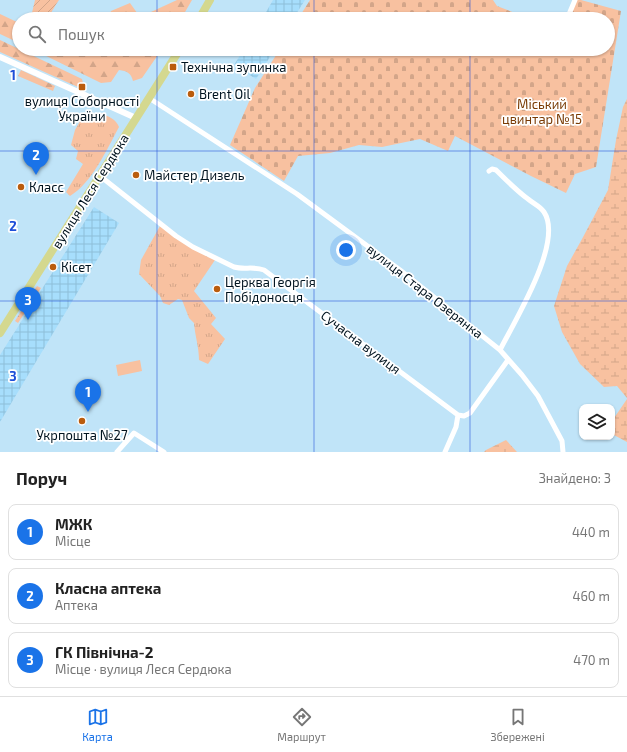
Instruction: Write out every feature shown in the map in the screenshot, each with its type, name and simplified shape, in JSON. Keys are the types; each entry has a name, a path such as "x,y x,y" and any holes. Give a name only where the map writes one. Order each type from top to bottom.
{"main road":[{"path":"202,12 210,0"},
{"name":"вулиця Леся Сердюка","path":"0,333 176,56"}],"street":[{"path":"570,12 575,0"},
{"path":"0,58 136,118"},
{"name":"вулиця Стара Озерянка","path":"149,98 297,194 400,270 500,350 538,396 562,441 563,452"},
{"path":"489,171 492,169 496,170 528,199 541,208 548,221 545,255 539,273 500,350"},
{"name":"Сучасна вулиця","path":"100,176 176,236 194,247 234,267 258,267 264,270 458,415"},
{"path":"445,452 456,427 458,415 464,416 470,413 508,360"},
{"path":"117,452 134,433 164,452"}],"shaded area":[{"path":"273,0 305,0 297,12 266,12"},
{"path":"240,56 271,56 256,79 234,65"},
{"path":"94,207 119,223 0,422 0,355"}],"green space":[{"path":"35,0 59,0 51,12 32,12"},
{"path":"177,0 192,0 185,12 151,12"},
{"path":"310,0 493,0 497,6 512,12 302,12"},
{"name":"Міський цвинтар №15","path":"575,0 581,0 621,11 615,48 615,12 570,12"},
{"path":"130,3 136,12 111,12 111,11"},
{"path":"0,14 12,20 12,40 0,34"},
{"path":"0,40 12,46 12,56 34,56 82,79 83,83 78,87 0,52"},
{"path":"46,56 157,56 142,78 133,81 128,73 119,70 111,82 101,83"},
{"name":"Міський цвинтар №15","path":"276,56 614,56 596,167 575,174 566,193 455,136 448,151 420,139 382,147 359,145 330,153 298,156 284,181 230,145 255,88"},
{"path":"21,70 55,86 53,91 18,76"},
{"path":"627,99 627,398 617,386 604,387 580,364 562,332 554,306 567,266 608,190 616,140 623,107"},
{"path":"101,113 114,120 119,127 92,174 78,190 70,196 66,192 83,164 76,159 78,151 71,145 75,130 84,114 93,116"},
{"path":"160,226 215,260 194,291 216,318 211,324 225,339 208,364 199,360 194,323 189,318 182,300 178,299 169,305 163,303 160,296 139,274 141,260"},
{"path":"37,286 41,288 18,323 15,321"},
{"path":"140,360 142,371 118,376 116,365"},
{"path":"627,399 627,442 615,436 615,417"},
{"path":"506,440 517,452 484,452 486,450"}],"place":[{"name":"Технічна зупинка","path":"173,67"},
{"name":"вулиця Соборності України","path":"82,87"},
{"name":"Brent Oil","path":"191,94"},
{"name":"Класна аптека","path":"36,175"},
{"name":"Майстер Дизель","path":"136,175"},
{"name":"Класс","path":"21,187"},
{"name":"Кісет","path":"53,267"},
{"name":"Церква Георгія Побідоносця","path":"217,289"},
{"name":"ГК Північна-2","path":"28,320"},
{"name":"МЖК","path":"88,412"},
{"name":"Укрпошта №27","path":"82,421"}]}
